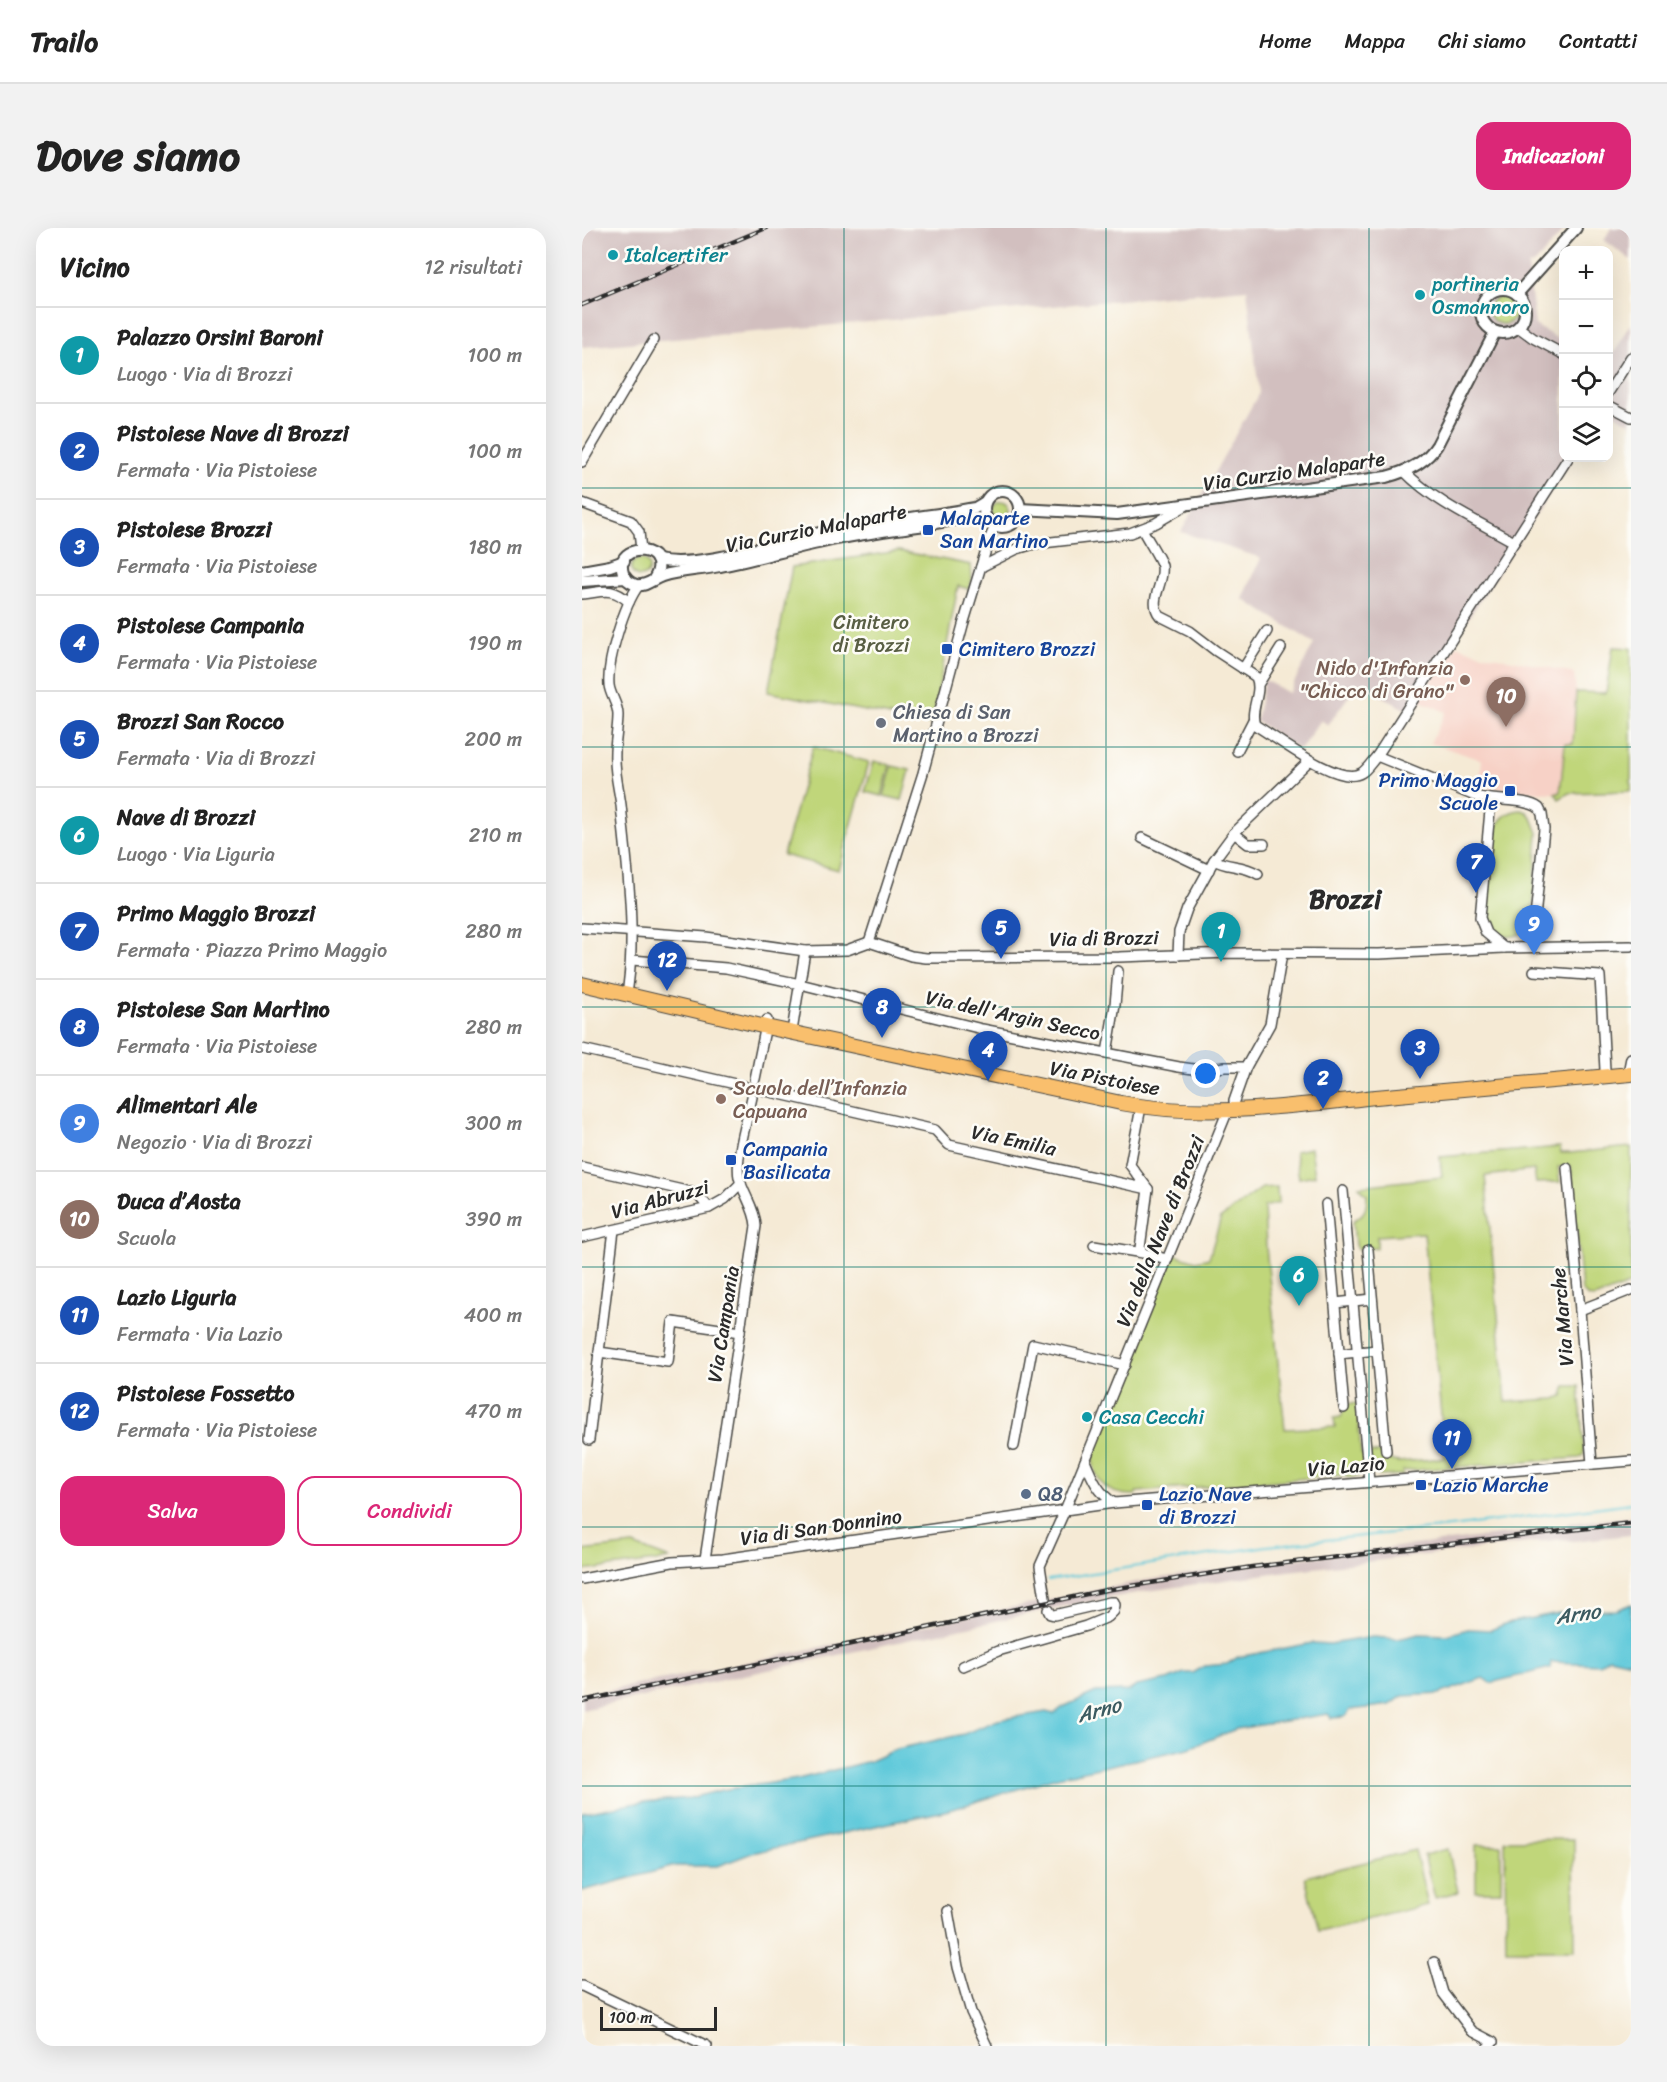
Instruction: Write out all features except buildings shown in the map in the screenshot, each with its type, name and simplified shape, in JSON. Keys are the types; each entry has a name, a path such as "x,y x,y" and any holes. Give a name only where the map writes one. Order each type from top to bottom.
{"main road":[{"name":"Via Pistoiese","path":"582,978 628,987 767,1023 793,1025 1142,1099 1181,1103 1231,1106 1631,1067"},
{"name":"Via Pistoiese","path":"582,984 1141,1107 1181,1111 1631,1067"}],"street":[{"path":"1517,294 1576,228"},
{"path":"1498,289 1507,289 1517,294 1522,300 1525,309 1524,318 1518,327 1509,332 1495,332 1482,320 1481,309 1484,299 1490,293 1498,289"},
{"path":"1518,327 1559,352"},
{"name":"Via Curzio Malaparte","path":"1020,509 1117,514 1386,477 1404,471 1428,457 1437,445 1495,332"},
{"path":"582,462 654,340"},
{"path":"1613,379 1631,357"},
{"path":"1613,408 1631,417"},
{"path":"1281,648 1259,683 1253,711 1255,725 1274,735 1309,761 1341,774 1352,776 1360,774 1377,756 1565,462"},
{"path":"1404,471 1417,484 1443,502 1514,542"},
{"name":"Via Curzio Malaparte","path":"639,585 675,573 729,564 863,534 971,518 1005,527 1017,518 1020,509 1015,497 1005,491 993,494 985,502 966,509 815,534 761,548 699,560 674,563 657,560 648,552 641,550"},
{"path":"582,928 706,937 805,951 847,950 869,942 932,743 981,567 990,522 984,513 985,502"},
{"path":"582,503 631,520 639,532 641,550 630,553 624,561 623,569 626,578 639,585 629,602 613,654 609,680 609,688 618,710 615,760 632,931 632,960 628,987"},
{"path":"981,567 1017,549 1035,544 1114,536 1142,529 1189,504"},
{"path":"1142,529 1160,560 1162,568 1162,576 1155,598 1156,612 1190,631 1256,677 1259,683"},
{"path":"654,579 658,572 657,560"},
{"path":"582,571 624,561"},
{"path":"582,581 626,578"},
{"path":"582,594 610,590 629,602"},
{"path":"1243,669 1267,631"},
{"path":"1237,751 1253,720"},
{"path":"1377,756 1475,796 1538,807 1542,814 1544,829 1532,947"},
{"path":"1178,955 1180,926 1214,860 1234,833 1309,761"},
{"path":"1491,800 1480,918 1485,933 1504,948"},
{"path":"1234,833 1248,844 1264,844"},
{"path":"1142,838 1209,870"},
{"path":"1214,860 1221,864 1246,867 1258,874"},
{"name":"Via di Brozzi","path":"869,942 918,957 1119,964 1178,955 1379,954 1532,947 1631,946"},
{"path":"793,1025 805,951"},
{"name":"Via della Nave di Brozzi","path":"1045,1598 1040,1571 1041,1561 1065,1510 1246,1067 1270,1024 1282,954"},
{"name":"Via dell'Argin Secco","path":"632,960 726,969 800,984 982,1029 1200,1070 1246,1067"},
{"path":"1107,1053 1119,964"},
{"path":"1534,971 1600,976 1605,1070"},
{"path":"755,1079 767,1023"},
{"path":"582,1049 744,1086"},
{"path":"755,1079 760,1082 762,1090 757,1096 752,1097 745,1092 744,1086 750,1080 755,1079"},
{"name":"Via Emilia","path":"762,1090 935,1130 949,1145 1148,1189"},
{"name":"Via Campania","path":"705,1559 756,1226 754,1211 738,1175 752,1097"},
{"path":"1141,1107 1130,1165 1148,1189 1140,1242 1143,1253"},
{"path":"582,1167 691,1192 698,1195 709,1208"},
{"name":"Via Marche","path":"1567,1168 1592,1464"},
{"name":"Via Abruzzi","path":"582,1236 709,1208 724,1199 741,1183"},
{"path":"1343,1191 1369,1482"},
{"path":"1326,1203 1344,1408"},
{"path":"589,1440 614,1230"},
{"path":"1094,1245 1167,1259"},
{"path":"1368,1250 1386,1451"},
{"path":"1330,1254 1348,1252"},
{"path":"1580,1310 1631,1290"},
{"path":"1335,1303 1372,1299"},
{"path":"599,1352 668,1362 673,1322 740,1332"},
{"path":"1014,1446 1032,1344 1125,1365"},
{"path":"1339,1354 1377,1350"},
{"path":"1362,1400 1381,1398"},
{"path":"1085,1461 1098,1490 1114,1503"},
{"name":"Via Lazio","path":"1065,1510 1114,1503 1631,1461"},
{"name":"Via di San Donnino","path":"582,1579 672,1562 723,1559 1065,1510"},
{"path":"963,1666 998,1651 1086,1626 1108,1617 1114,1611 1115,1605 1114,1602 1110,1602 1054,1615 1049,1612"},
{"path":"948,1911 958,1967 971,2012 987,2046"},
{"path":"1434,1962 1443,1993 1473,2031 1493,2042 1489,2046"},
{"path":"582,1986 707,2046"}],"shaded area":[{"path":"582,228 1566,228 1536,262 1528,266 1535,325 1559,340 1559,462 1570,462 1408,711 1358,683 1328,725 1321,720 1300,750 1256,721 1264,680 1289,693 1314,643 1243,599 1261,558 1181,532 1259,393 1247,289 582,347"},
{"path":"1611,228 1631,228 1631,260 1613,246 1604,240"},
{"path":"1631,324 1631,423 1613,413 1613,355"},
{"path":"1457,645 1478,653 1574,673 1576,692 1573,745 1565,744 1560,794 1479,786 1482,760 1430,743 1446,712 1418,700"},
{"path":"1631,1517 1631,1535 1572,1541 1563,1539 1288,1571 1148,1591 1065,1606 582,1710 582,1696 1146,1580 1286,1560 1561,1528 1569,1523"}],"green space":[{"path":"1503,296 1513,300 1517,310 1513,320 1503,324 1493,320 1489,310 1493,300"},
{"path":"998,501 1006,501 1011,506 1009,517 998,519 993,514 993,506"},
{"name":"Cimitero di Brozzi","path":"899,551 971,565 972,580 969,589 958,586 932,724 768,692 792,567"},
{"path":"640,559 648,564 649,568 644,576 640,577 632,572 631,568 636,560"},
{"path":"1613,647 1631,648 1631,791 1569,793 1559,799 1555,793 1560,793 1565,744 1573,744 1576,692 1606,693"},
{"path":"813,747 869,762 839,870 783,855"},
{"path":"874,761 890,765 882,796 865,792"},
{"path":"892,766 910,770 902,800 884,796"},
{"path":"1521,810 1527,812 1532,818 1538,833 1532,919 1520,934 1504,936 1490,926 1484,908 1493,835 1503,818 1511,812"},
{"path":"1560,1147 1561,1153 1570,1153 1631,1147 1631,1284 1594,1298 1588,1297 1582,1291 1571,1166 1558,1167 1560,1182 1536,1183 1534,1170 1485,1176 1506,1402 1555,1399 1563,1396 1566,1386 1579,1386 1584,1454 1579,1458 1403,1471 1403,1475 1379,1476 1374,1466 1363,1467 1359,1476 1347,1478 1347,1475 1137,1492 1136,1495 1126,1495 1109,1490 1099,1479 1092,1453 1174,1254 1196,1261 1209,1258 1221,1218 1262,1188 1277,1187 1278,1203 1264,1207 1285,1429 1335,1427 1334,1418 1341,1417 1346,1405 1357,1403 1361,1454 1385,1452 1392,1461 1399,1462 1445,1458 1424,1233 1377,1236 1377,1248 1357,1249 1353,1221 1363,1213 1367,1200 1367,1195 1359,1186 1442,1177 1440,1157"},
{"path":"1311,1148 1315,1175 1299,1178 1295,1151"},
{"path":"633,1545 670,1559 582,1571 582,1551"},
{"path":"1574,1839 1575,1950 1506,1950 1505,1840"},
{"path":"1476,1845 1501,1845 1501,1891 1476,1891"},
{"path":"1448,1849 1458,1892 1435,1898 1424,1855"},
{"path":"1415,1850 1428,1905 1318,1931 1305,1877"}],"water":[{"name":"Arno","path":"1631,1604 1631,1662 1609,1657 1599,1664 1551,1662 1550,1668 1490,1683 1483,1678 1439,1694 1403,1696 1390,1705 1350,1710 1345,1717 1331,1718 1328,1714 1236,1729 1189,1748 1057,1777 949,1810 752,1853 718,1866 675,1866 582,1891 582,1813 642,1802 690,1798 722,1790 798,1779 870,1761 897,1749 964,1734 998,1720 1046,1712 1054,1714 1063,1707 1096,1692 1128,1691 1137,1686 1167,1680 1184,1673 1193,1673 1205,1666 1227,1664 1238,1657 1312,1643 1330,1644 1373,1637 1398,1639 1419,1634 1447,1635 1468,1629 1491,1630 1507,1623 1569,1611 1616,1610"}],"waterway":[{"path":"1048,1580 1267,1546 1459,1526 1631,1503"}],"railway":[{"path":"582,305 766,228"},
{"path":"582,1701 1106,1590 1252,1567 1631,1523"}],"place":[{"name":"Italcertifer","path":"613,255"},
{"name":"portineria Osmannoro","path":"1420,295"},
{"name":"Malaparte San Martino","path":"928,530"},
{"name":"Cimitero Brozzi","path":"947,649"},
{"name":"Nido d'Infanzia \"Chicco di Grano\"","path":"1465,680"},
{"name":"Chiesa di San Martino a Brozzi","path":"881,723"},
{"name":"Duca d’Aosta","path":"1506,727"},
{"name":"Primo Maggio Scuole","path":"1510,791"},
{"name":"Primo Maggio Brozzi","path":"1476,893"},
{"name":"Alimentari Ale","path":"1534,955"},
{"name":"Brozzi San Rocco","path":"1001,959"},
{"name":"Palazzo Orsini Baroni","path":"1221,962"},
{"name":"Pistoiese Fossetto","path":"667,991"},
{"name":"Pistoiese San Martino","path":"882,1038"},
{"name":"Pistoiese Brozzi","path":"1420,1079"},
{"name":"Pistoiese Campania","path":"988,1081"},
{"name":"Scuola dell’Infanzia Capuana","path":"721,1099"},
{"name":"Pistoiese Nave di Brozzi","path":"1323,1109"},
{"name":"Campania Basilicata","path":"731,1160"},
{"name":"Nave di Brozzi","path":"1299,1306"},
{"name":"Casa Cecchi","path":"1087,1417"},
{"name":"Lazio Liguria","path":"1452,1469"},
{"name":"Lazio Marche","path":"1421,1485"},
{"name":"Q8","path":"1026,1494"},
{"name":"Lazio Nave di Brozzi","path":"1147,1505"}],"district":[{"name":"Brozzi","path":"1345,899"}]}
